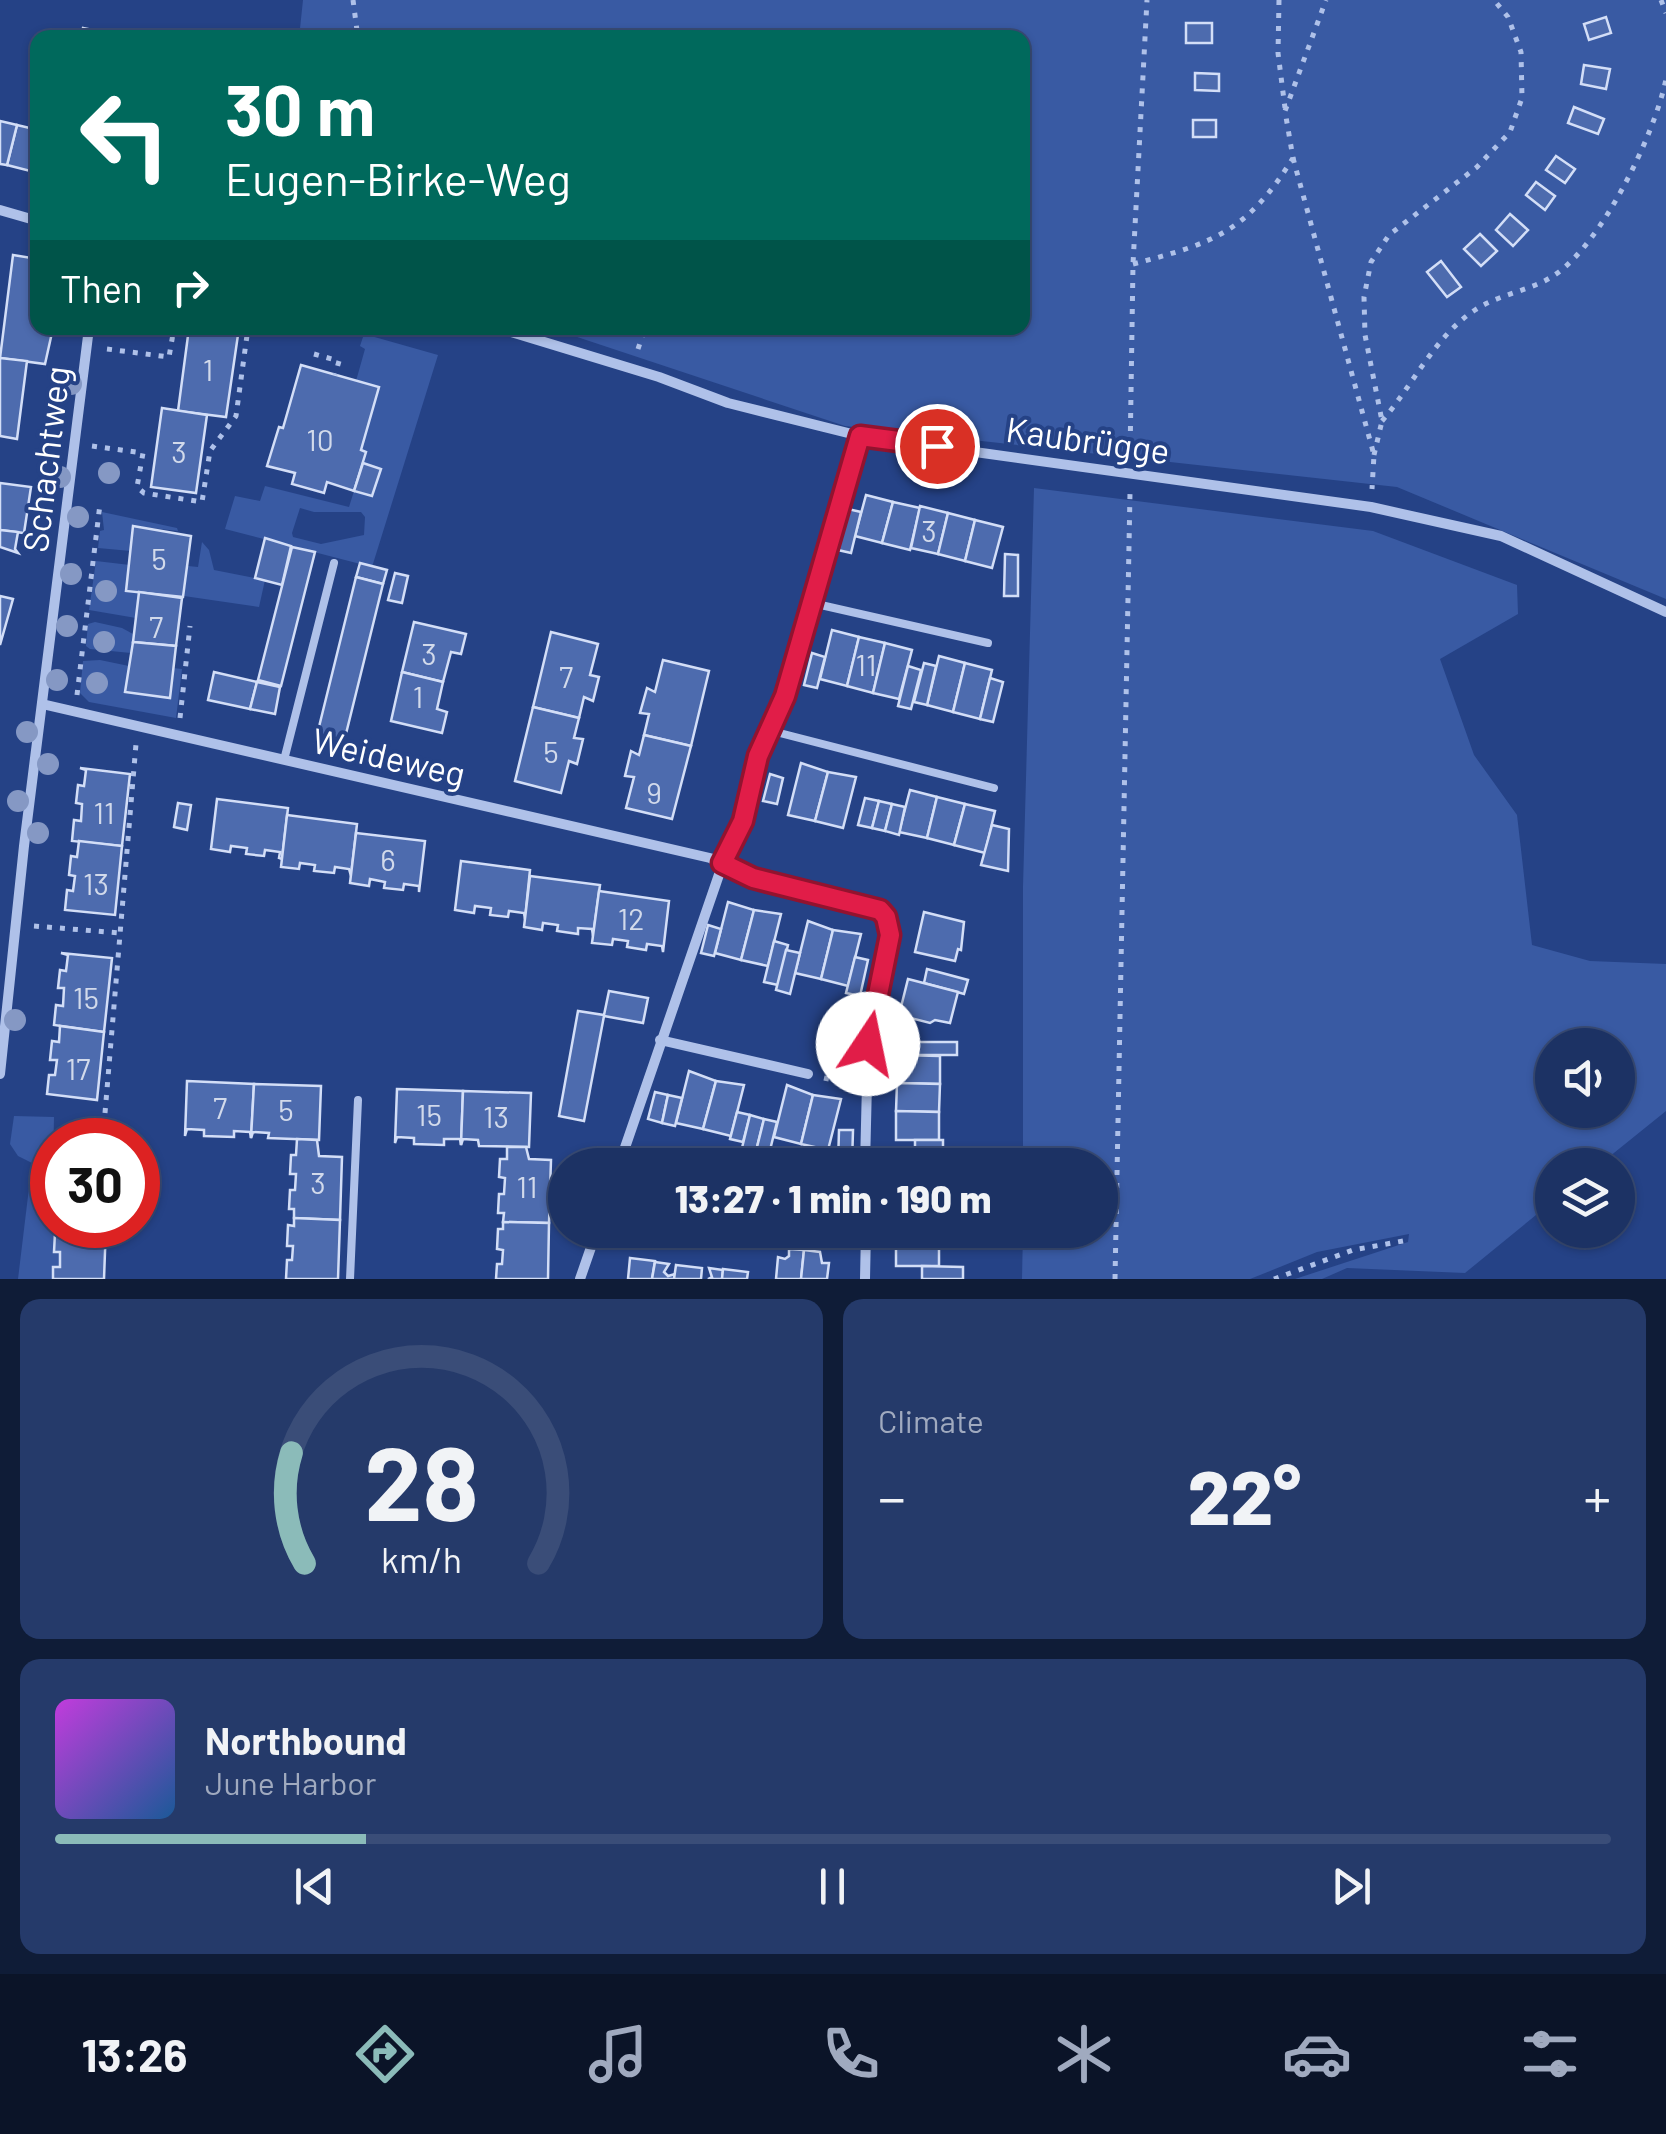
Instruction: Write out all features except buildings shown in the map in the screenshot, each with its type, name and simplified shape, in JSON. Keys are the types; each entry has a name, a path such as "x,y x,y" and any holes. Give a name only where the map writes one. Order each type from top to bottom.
{"street":[{"path":"0,210 30,219"},
{"name":"Schachtweg","path":"0,1074 87,335"},
{"name":"Kaubrügge","path":"521,335 728,403 860,436 1371,506 1501,536 1666,612"},
{"path":"625,1148 722,863 743,821 758,756 785,696 860,436"},
{"name":"Weideweg","path":"42,704 722,863 753,878 880,910 890,935 868,1044 865,1087"},
{"path":"660,1040 808,1074"},
{"path":"865,1087 865,1148"},
{"path":"580,1279 591,1248"},
{"path":"865,1279 866,1248"}],"lane":[{"path":"284,760 334,562"},
{"path":"812,603 988,643"},
{"path":"768,730 994,788"},
{"path":"350,1279 358,1100"}],"path":[{"path":"353,0 357,30"},
{"path":"1115,1279 1133,264 1147,0"},
{"path":"1279,0 1278,53 1293,158 1374,455"},
{"path":"1285,111 1326,0"},
{"path":"1371,506 1374,455 1382,421 1365,335 1364,298 1371,262 1389,234 1477,167 1510,132 1522,98 1521,52 1508,16 1494,0"},
{"path":"1661,0 1666,13"},
{"path":"1382,421 1406,393 1439,342 1475,310 1553,276 1583,249 1625,186 1662,101 1666,79"},
{"path":"1133,264 1222,236 1264,198 1293,158"},
{"path":"86,346 170,356 173,335"},
{"path":"74,444 143,453 137,487 144,494 202,502 210,451 236,416 247,335"},
{"path":"314,354 339,361 335,374"},
{"path":"75,712 100,504"},
{"path":"178,736 190,626"},
{"path":"105,1114 138,726"},
{"path":"16,924 120,933"},
{"path":"808,1074 865,1087"},
{"path":"1274,1279 1354,1250 1402,1241"}],"shaded area":[{"path":"303,0 1666,0 1666,599 1397,487 845,426 571,335 1030,335 1030,30 300,30"},
{"path":"364,335 368,335 438,355 372,567 225,529 235,496 260,501 265,486 349,507 354,491 372,496 381,469 363,463 366,452 361,450 379,388 356,381 365,349 360,346","holes":["300,508 314,512 361,512 365,517 364,535 321,544 293,537"]},
{"path":"1034,488 1373,531 1517,585 1518,614 1440,659 1474,755 1517,815 1532,945 1590,961 1666,964 1666,1111 1620,1148 1535,1148 1535,1216 1465,1273 1347,1268 1322,1279 1295,1279 1408,1242 1409,1234 1317,1252 1250,1279 1022,1279 1023,1248 1118,1248 1118,1148 1023,1148 1023,887"},
{"path":"102,512 178,531 134,526 131,551 98,548 100,531 104,530"},
{"path":"202,542 209,550 214,570 265,580 259,607 184,596 188,566 198,567"},
{"path":"96,561 130,565 139,592 136,618 89,610"},
{"path":"95,622 133,634 131,653 86,646 88,624"},
{"path":"83,661 129,666 126,692 168,698 173,668 182,669 176,718 89,702 80,693"},
{"path":"14,1116 54,1117 30,1118 30,1162 18,1156 10,1144"},
{"path":"30,1180 30,1248 54,1248 60,1252 60,1267 54,1268 53,1279 18,1279"}],"route":[{"path":"868,1044 890,935 886,917 880,910 753,878 722,863 743,821 758,756 785,696 860,436 937,446"}]}
